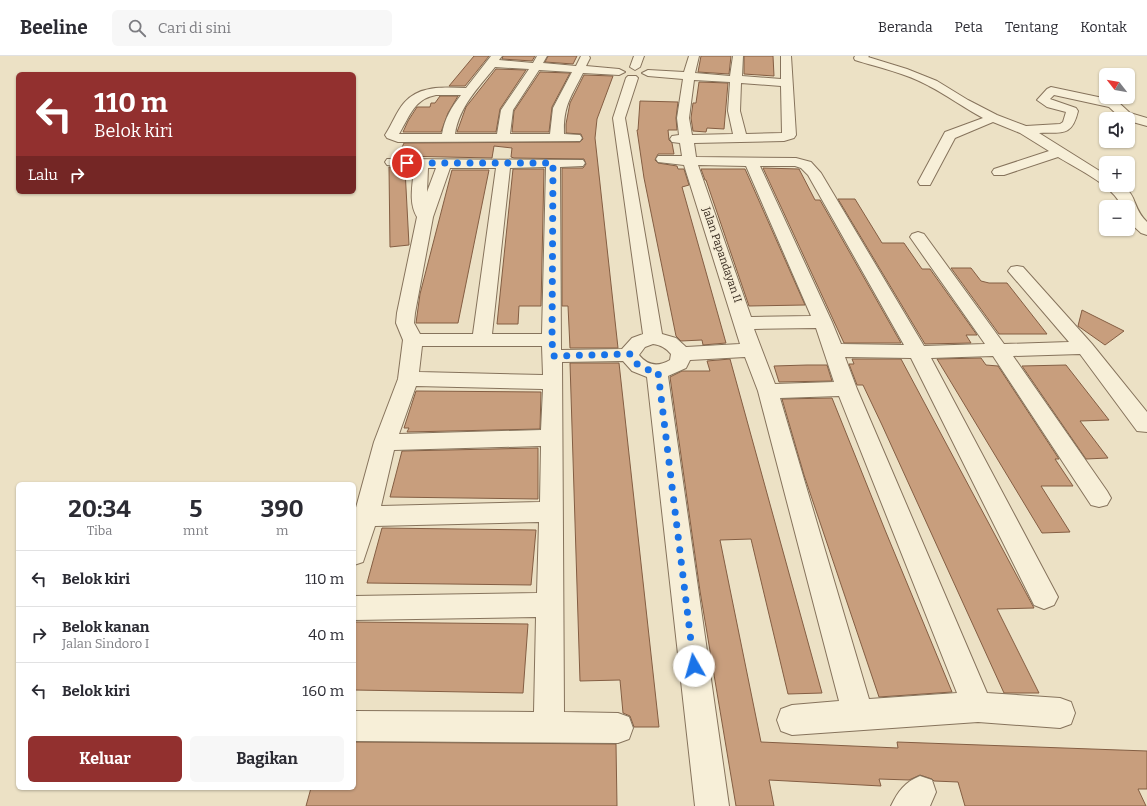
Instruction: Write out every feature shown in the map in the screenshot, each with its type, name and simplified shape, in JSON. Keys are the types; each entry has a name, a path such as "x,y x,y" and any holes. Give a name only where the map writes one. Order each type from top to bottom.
{"street":[{"path":"503,138 507,110 543,56"},
{"path":"557,138 559,108 586,56"},
{"path":"639,56 628,72 619,118 653,338"},
{"name":"Jalan Papandayan II","path":"694,56 689,75 683,118 682,138 752,350 768,391 858,714"},
{"path":"738,56 735,79 734,111 740,138"},
{"path":"682,138 784,137 789,135 786,56"},
{"path":"864,56 859,58 903,71 933,83 964,103 993,118 1025,130 1099,177"},
{"path":"448,138 451,120 468,92 494,60 579,70 628,72 642,68 648,73 787,83"},
{"path":"1025,130 1062,128 1069,124 1072,111 1070,109 1051,104 1043,100 1051,91 1113,104 1126,116 1147,122"},
{"path":"468,92 434,92 415,100 409,104 392,135 398,138 575,138"},
{"path":"925,182 950,135 993,118"},
{"path":"999,172 1060,152"},
{"path":"663,159 690,161 796,162 806,165 814,172 918,352 1044,597"},
{"path":"392,162 422,164 578,163"},
{"path":"751,162 823,322 847,389 978,707"},
{"path":"356,548 366,516 385,442 408,379 413,340 405,323 425,217 445,163"},
{"path":"549,727 551,438 553,382 553,163"},
{"path":"422,164 420,209 425,217"},
{"path":"482,339 503,164"},
{"path":"1120,192 1125,196 1135,219 1147,230"},
{"path":"918,237 998,349 1099,498"},
{"path":"1017,271 1085,348 1145,425"},
{"path":"744,323 823,322"},
{"path":"653,338 666,340 676,346 681,354 679,363 670,369 658,372 644,369 634,363 630,354 632,346 641,340 653,338"},
{"path":"413,340 482,339 552,348 630,354"},
{"path":"832,350 918,352 1085,348"},
{"path":"681,354 752,350"},
{"path":"658,372 712,806"},
{"path":"408,379 553,382"},
{"path":"768,391 847,389"},
{"path":"385,442 551,438"},
{"path":"366,516 551,512"},
{"path":"356,608 551,605"},
{"path":"792,720 858,714 978,707 1060,713"},
{"path":"356,726 618,728"}],"building":[{"path":"474,56 489,56 465,86 449,86"},
{"path":"503,56 535,56 532,61 502,59"},
{"path":"548,56 577,56 573,64 545,62"},
{"path":"701,56 731,56 729,74 698,72"},
{"path":"744,56 773,56 774,76 744,74"},
{"path":"496,69 526,70 500,109 496,132 457,132 466,107"},
{"path":"540,72 570,73 552,107 549,132 512,132 514,111"},
{"path":"584,75 613,76 597,119 595,138 618,348 570,348 568,306 562,306 562,168 583,168 586,164 584,159 514,158 511,157 512,148 494,146 492,158 398,156 404,143 580,142 583,139 581,134 566,133 566,124 570,103"},
{"path":"699,82 728,83 724,129 707,128 706,132 693,131 691,118 693,103 696,103"},
{"path":"440,96 458,96 448,113 441,132 403,132 417,107 430,107 431,103 435,103"},
{"path":"640,101 678,102 676,118 677,130 668,130 669,140 672,143 674,154 658,154 655,160 658,163 677,166 678,169 684,169 689,185 682,187 726,343 703,345 702,340 681,341 676,336 644,178 637,130"},
{"path":"389,167 405,169 409,245 390,247"},
{"path":"763,168 799,169 815,200 820,200 901,343 844,343"},
{"path":"513,169 544,169 541,306 519,306 518,324 497,324"},
{"path":"701,169 745,169 805,305 749,306"},
{"path":"452,170 489,170 458,323 416,323 420,294"},
{"path":"838,199 855,199 882,243 904,243 922,269 930,269 977,335 966,335 971,343 925,344"},
{"path":"951,268 971,268 981,281 989,283 1007,283 1047,334 999,334"},
{"path":"1082,310 1124,331 1105,345 1078,326"},
{"path":"981,358 986,365 998,366 1059,459 1055,459 1073,486 1041,486 1070,532 1042,533 937,359"},
{"path":"730,359 822,693 788,694 751,539 720,540 761,742 898,748 897,742 1147,751 1147,789 1138,789 1146,806 965,806 958,782 934,781 920,775 909,780 879,779 881,786 769,780 774,806 736,806 700,591 670,377 682,371 710,371 707,361"},
{"path":"852,359 901,359 1034,608 997,609 1039,693 1004,693 863,385 857,385 849,364 854,364"},
{"path":"570,363 619,363 659,727 634,727 630,716 623,713 620,680 580,681"},
{"path":"827,365 832,381 779,382 774,366"},
{"path":"1066,365 1109,420 1080,421 1108,458 1086,459 1022,366"},
{"path":"416,391 541,392 540,429 407,432 409,428 404,428"},
{"path":"832,398 952,692 879,697 804,475 782,399"},
{"path":"538,448 538,499 390,497 402,451"},
{"path":"382,528 536,530 531,585 367,583"},
{"path":"356,622 528,624 523,693 356,690"},
{"path":"356,742 616,744 617,806 306,806 310,790 356,790"}],"route":[{"path":"407,163 553,163 553,356 630,354 634,363 644,369 658,372 694,666"}]}
